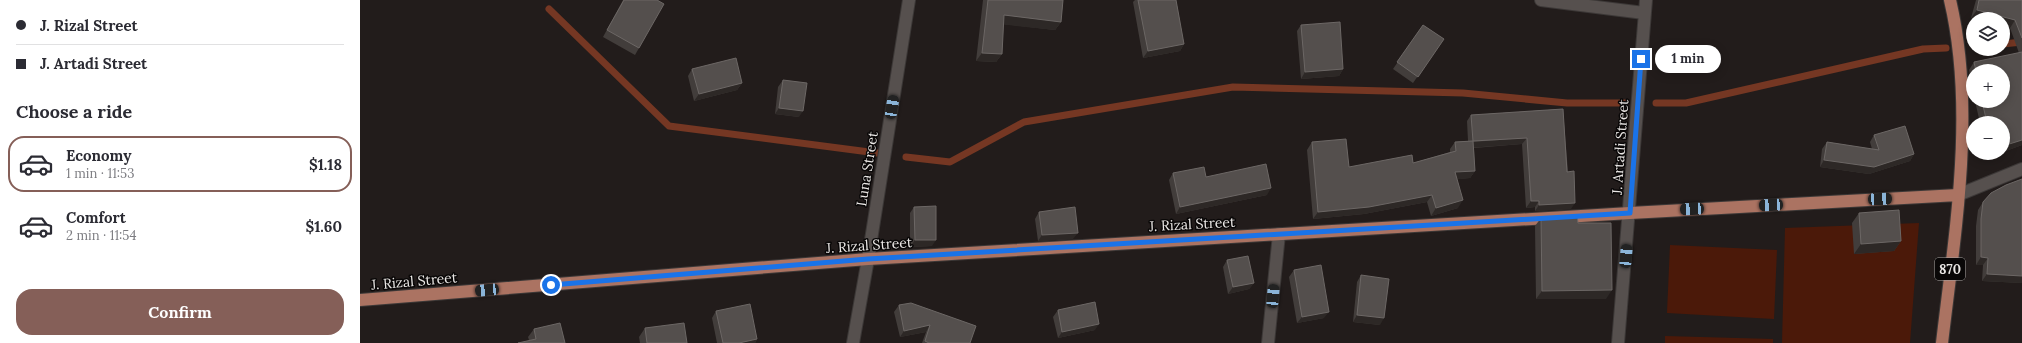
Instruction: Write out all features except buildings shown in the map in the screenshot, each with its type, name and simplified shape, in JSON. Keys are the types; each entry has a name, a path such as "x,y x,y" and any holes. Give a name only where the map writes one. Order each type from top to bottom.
{"main road":[{"name":"870","path":"1942,343 1958,195 1961,89 1950,0"},
{"name":"J. Rizal Street","path":"360,300 868,259 1630,213 1958,195"}],"street":[{"name":"Luna Street","path":"853,343 868,259 909,0"},
{"path":"1541,0 1644,13"},
{"name":"J. Artadi Street","path":"1618,343 1630,213 1646,0"},
{"name":"J. Rizal Street","path":"1958,195 2022,168"},
{"path":"1268,343 1279,234"}],"shaded area":[{"path":"1919,223 1910,343 1782,343 1785,228"},
{"path":"1670,245 1777,250 1774,319 1667,313"},
{"path":"1665,336 1773,339 1773,343 1665,343"}],"waterway":[{"path":"549,9 669,126 877,153"},
{"path":"2010,43 2022,42"},
{"path":"1656,103 1686,103 1923,49 1946,48"},
{"path":"906,157 950,162 1024,122 1233,87 1463,93 1567,103 1625,103"}],"route":[{"path":"551,285 868,259 1630,213 1641,59"}]}
